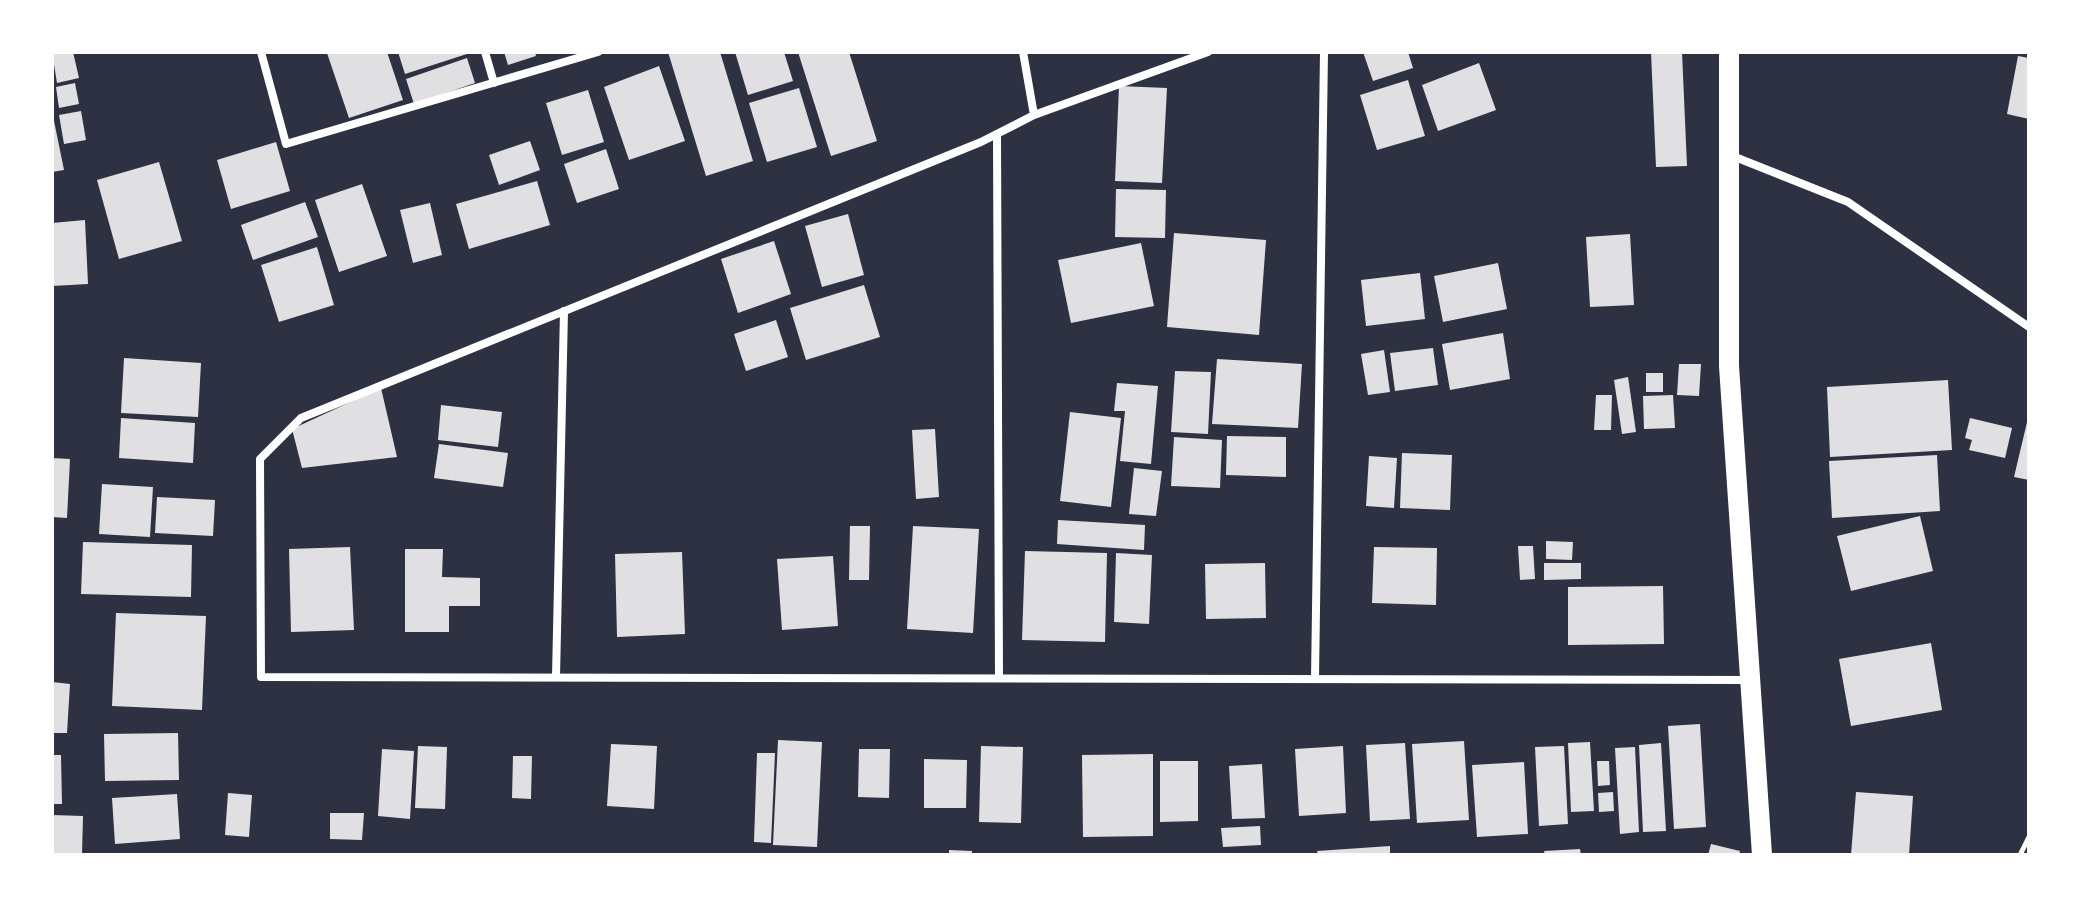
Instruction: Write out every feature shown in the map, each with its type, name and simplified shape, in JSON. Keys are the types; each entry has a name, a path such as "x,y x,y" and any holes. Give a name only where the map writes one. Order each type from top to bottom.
{"main road":[{"path":"1729,52 1729,366 1762,855"}],"street":[{"path":"261,52 286,144 598,52"},
{"path":"485,52 494,83"},
{"path":"1023,52 1034,115"},
{"path":"1208,52 1034,115 997,134 301,418 260,459 261,677 1750,680"},
{"path":"1315,679 1324,52"},
{"path":"997,134 999,678"},
{"path":"1729,155 1848,202 2029,327"},
{"path":"556,677 564,311"}],"path":[{"path":"2020,855 2029,837"}],"building":[{"path":"52,52 73,52 79,78 57,83"},
{"path":"387,52 403,100 349,118 327,53"},
{"path":"398,52 470,52 470,53 405,74"},
{"path":"504,52 535,52 536,56 508,65"},
{"path":"668,52 720,52 753,161 706,176"},
{"path":"735,52 784,52 793,81 748,95"},
{"path":"798,52 849,52 877,141 831,156"},
{"path":"1363,52 1408,52 1413,68 1373,81"},
{"path":"1651,52 1682,52 1687,166 1656,167"},
{"path":"2018,56 2029,58 2029,119 2007,114"},
{"path":"467,58 475,83 414,104 406,79"},
{"path":"1479,63 1496,110 1438,131 1422,85"},
{"path":"659,66 685,141 629,160 604,87"},
{"path":"1408,80 1425,136 1377,150 1360,95"},
{"path":"75,83 79,104 59,108 56,87"},
{"path":"1119,86 1167,88 1162,183 1115,181"},
{"path":"799,88 817,147 767,162 749,103"},
{"path":"588,90 604,142 562,155 546,103"},
{"path":"52,111 64,170 52,172"},
{"path":"81,111 86,140 64,144 59,115"},
{"path":"530,141 540,170 499,185 489,155"},
{"path":"276,142 290,191 231,209 217,160"},
{"path":"606,149 619,189 577,203 564,164"},
{"path":"159,162 182,241 119,259 97,180"},
{"path":"537,181 550,225 469,249 456,204"},
{"path":"362,184 387,256 339,272 315,200"},
{"path":"1116,189 1166,190 1165,238 1115,237"},
{"path":"305,202 318,237 253,260 241,225"},
{"path":"430,203 442,255 413,263 400,210"},
{"path":"848,214 864,275 822,287 805,226"},
{"path":"85,220 88,284 52,286 52,223"},
{"path":"1174,233 1266,240 1259,335 1167,327"},
{"path":"1630,234 1634,305 1590,307 1586,237"},
{"path":"774,241 791,294 738,313 721,259"},
{"path":"1141,243 1154,306 1071,323 1058,260"},
{"path":"317,247 334,305 279,322 261,265"},
{"path":"1498,263 1507,309 1443,322 1434,276"},
{"path":"1420,273 1425,319 1366,326 1361,280"},
{"path":"864,285 880,337 806,360 790,308"},
{"path":"776,320 788,357 746,371 734,334"},
{"path":"1503,333 1510,379 1450,390 1442,344"},
{"path":"1433,348 1438,385 1395,391 1390,353"},
{"path":"1384,350 1390,392 1368,395 1361,354"},
{"path":"124,358 201,363 198,417 121,413"},
{"path":"1217,359 1302,364 1298,428 1212,424"},
{"path":"1679,364 1701,364 1699,396 1677,395"},
{"path":"1175,371 1211,372 1208,434 1171,432"},
{"path":"1646,373 1663,373 1663,392 1646,392"},
{"path":"1628,377 1636,432 1622,434 1614,380"},
{"path":"1948,380 1952,450 1830,457 1827,387"},
{"path":"1117,383 1158,386 1151,464 1120,461 1125,411 1114,411"},
{"path":"381,388 397,457 302,468 292,429"},
{"path":"1596,395 1612,395 1611,430 1594,430"},
{"path":"1673,395 1675,428 1644,429 1643,396"},
{"path":"441,405 502,412 498,447 438,440"},
{"path":"1070,412 1121,418 1111,507 1060,501"},
{"path":"121,418 195,423 193,463 119,458"},
{"path":"1970,418 2012,428 2005,458 1969,450 1972,440 1965,438"},
{"path":"2029,418 2029,480 2014,477"},
{"path":"935,429 939,497 916,499 912,430"},
{"path":"1227,436 1286,437 1286,477 1226,475"},
{"path":"1174,437 1222,440 1220,488 1171,486"},
{"path":"439,444 508,453 503,487 434,478"},
{"path":"1402,453 1452,455 1450,510 1400,508"},
{"path":"1937,455 1940,511 1832,518 1829,461"},
{"path":"1369,456 1397,458 1394,508 1366,506"},
{"path":"52,458 70,459 67,518 52,517"},
{"path":"1134,468 1162,471 1156,516 1129,514"},
{"path":"102,484 153,487 150,537 99,534"},
{"path":"157,497 215,500 213,536 155,533"},
{"path":"1920,516 1933,571 1851,591 1837,536"},
{"path":"1058,520 1145,525 1144,550 1057,544"},
{"path":"850,526 870,526 869,580 849,580"},
{"path":"913,526 979,529 973,633 907,629"},
{"path":"1546,541 1573,542 1572,560 1546,559"},
{"path":"83,542 192,545 191,597 81,594"},
{"path":"1518,546 1533,546 1535,579 1520,580"},
{"path":"350,547 354,630 291,632 289,549"},
{"path":"1374,547 1437,548 1436,605 1372,603"},
{"path":"405,549 443,549 442,577 480,578 480,606 449,606 449,632 405,632"},
{"path":"1025,551 1107,553 1105,642 1022,640"},
{"path":"682,552 685,634 617,637 615,554"},
{"path":"1116,553 1152,555 1149,624 1114,622"},
{"path":"833,556 838,626 782,630 777,559"},
{"path":"1265,563 1266,618 1206,619 1205,564"},
{"path":"1544,563 1581,563 1581,579 1544,580"},
{"path":"1663,586 1664,644 1568,645 1568,587"},
{"path":"116,613 206,616 202,710 112,706"},
{"path":"1931,643 1942,710 1851,726 1839,659"},
{"path":"52,682 70,684 67,733 52,733"},
{"path":"1700,724 1706,827 1674,829 1668,726"},
{"path":"178,733 179,780 105,781 104,734"},
{"path":"778,740 822,742 817,847 773,845"},
{"path":"1464,741 1469,820 1417,823 1412,744"},
{"path":"1590,742 1594,811 1571,812 1568,743"},
{"path":"1405,743 1410,819 1370,821 1366,745"},
{"path":"1661,743 1666,831 1643,832 1639,745"},
{"path":"611,744 657,746 654,809 607,806"},
{"path":"418,746 447,747 445,809 415,808"},
{"path":"981,746 1023,747 1021,823 979,822"},
{"path":"1343,746 1346,813 1299,816 1295,749"},
{"path":"1564,746 1568,824 1539,826 1535,747"},
{"path":"1635,747 1639,832 1620,834 1615,748"},
{"path":"382,749 414,751 410,819 378,816"},
{"path":"859,749 890,749 889,798 858,797"},
{"path":"757,753 775,753 771,843 754,842"},
{"path":"1153,754 1153,836 1083,837 1082,755"},
{"path":"52,755 61,755 62,804 52,804"},
{"path":"513,756 532,756 531,799 512,798"},
{"path":"924,759 967,760 966,808 924,808"},
{"path":"1160,761 1198,761 1198,821 1160,822"},
{"path":"1597,761 1609,761 1610,785 1598,786"},
{"path":"1524,762 1528,834 1477,837 1472,765"},
{"path":"1262,764 1265,818 1232,819 1229,766"},
{"path":"1613,792 1614,811 1599,812 1598,793"},
{"path":"1856,792 1913,796 1909,855 1851,855"},
{"path":"228,793 252,795 249,837 225,835"},
{"path":"177,794 180,839 115,844 112,798"},
{"path":"330,813 364,813 362,840 330,839"},
{"path":"52,815 83,816 82,855 52,855"},
{"path":"1260,826 1261,845 1223,847 1221,828"},
{"path":"1711,844 1740,851 1739,855 1708,855"},
{"path":"1390,846 1390,855 1318,855 1317,851"},
{"path":"1580,849 1581,855 1545,855 1544,851"},
{"path":"949,850 972,851 972,855 949,855"}]}
